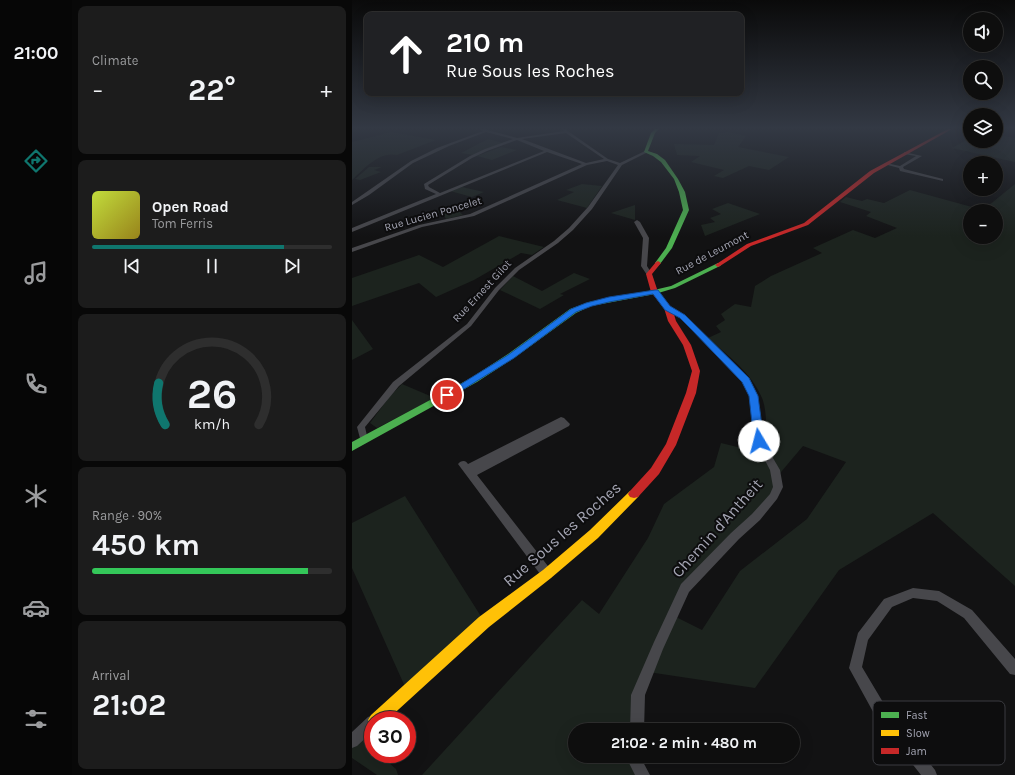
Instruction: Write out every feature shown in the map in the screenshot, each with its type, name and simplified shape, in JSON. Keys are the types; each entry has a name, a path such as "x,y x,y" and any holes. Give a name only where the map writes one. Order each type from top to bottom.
{"street":[{"path":"352,204 362,199 407,165"},
{"path":"439,194 427,188 426,185 458,165"},
{"path":"352,230 511,165"},
{"name":"Rue Lucien Poncelet","path":"352,250 421,226 472,215 583,165"},
{"name":"Rue Ernest Gilot","path":"364,440 362,427 396,384 469,324 497,290 517,269 556,242 571,229 591,207 619,165"},
{"path":"649,274 669,248 686,210 682,192 676,179 666,165"},
{"name":"Rue de Leumont","path":"352,447 486,372 511,356 573,311 589,304 655,292 673,287 708,271 749,245 806,224 872,172 884,165"},
{"path":"892,165 901,167 902,170 941,180"},
{"path":"637,222 646,238 644,266 649,274 655,292"},
{"name":"Rue Sous les Roches","path":"386,711 484,622 547,574 594,534 655,471 672,445 691,393 696,371 687,345 672,321 668,308 655,292"},
{"name":"Chemin d'Antheit","path":"637,723 638,695 658,646 685,588 735,536 756,517 774,496 778,487 775,470 759,441 754,396 746,380 683,316 668,308"},
{"path":"561,420 566,424 467,469 561,420"},
{"path":"467,469 547,574"},
{"path":"874,701 854,668 862,637 888,603 913,593 940,596 968,614 1015,669"},
{"path":"352,741 364,730"},
{"path":"636,763 642,775"},
{"path":"922,765 930,775"}],"shaded area":[{"path":"352,165 368,165 367,166 352,180"},
{"path":"704,165 776,165 769,170 749,166 723,178 714,176 724,170"},
{"path":"369,167 382,167 374,170 381,172 360,180 355,179"},
{"path":"582,184 602,186 587,208 557,200 574,192 566,190"},
{"path":"1015,184 1015,586 933,513 839,570 755,688 648,672 638,723 568,723 568,763 639,763 643,775 422,775 582,600 599,614 648,538 664,504 714,467 721,443 766,454 765,411 758,389 746,373 708,338 721,332 716,326 725,320 721,314 735,304 751,307 755,286 771,276 822,253 813,248 853,230 875,238 897,228 866,216 871,212 840,202 846,197 862,201 867,199 884,203 910,190 963,205 963,244 1003,244 1003,204 990,204 1000,196 1003,196 1003,194","holes":["803,446 846,462 807,519 740,571 702,630 672,615 685,588 778,487 776,478"]},
{"path":"462,187 484,192 472,197 450,191"},
{"path":"728,203 760,214 705,236 701,225 715,222 710,218 721,214 712,209"},
{"path":"635,205 635,220 611,213"},
{"path":"447,207 455,208 463,215 446,219 444,215 437,212"},
{"path":"499,236 544,247 532,255 521,253 474,280 436,297 419,283 352,306 352,278 419,255 443,267"},
{"path":"574,273 590,279 560,294 564,295 540,309 500,290 513,276 542,291"},
{"path":"352,320 373,349 352,360"},
{"path":"402,384 435,398 377,428 370,423 390,396"},
{"path":"405,496 482,618 406,689 352,568 352,523"},
{"path":"360,737 364,741 364,763 389,763 396,769 398,775 377,775 352,758 352,745"}],"traffic: fast":[{"path":"658,263 669,248 686,210 682,192 676,179 666,165"},
{"path":"352,447 474,380 511,356 573,311 589,304 655,292 673,287 718,265"}],"traffic: slow":[{"path":"386,711 484,622 547,574 594,534 634,494"}],"traffic: jam":[{"path":"718,265 749,245 806,224 872,172 884,165"},
{"path":"634,494 655,471 671,445 691,393 696,371 687,345 672,321 668,308 655,292 649,274 658,263"}],"route":[{"path":"447,395 474,380 511,356 573,311 589,304 655,292 668,308 683,316 746,380 754,396 759,441"}]}
